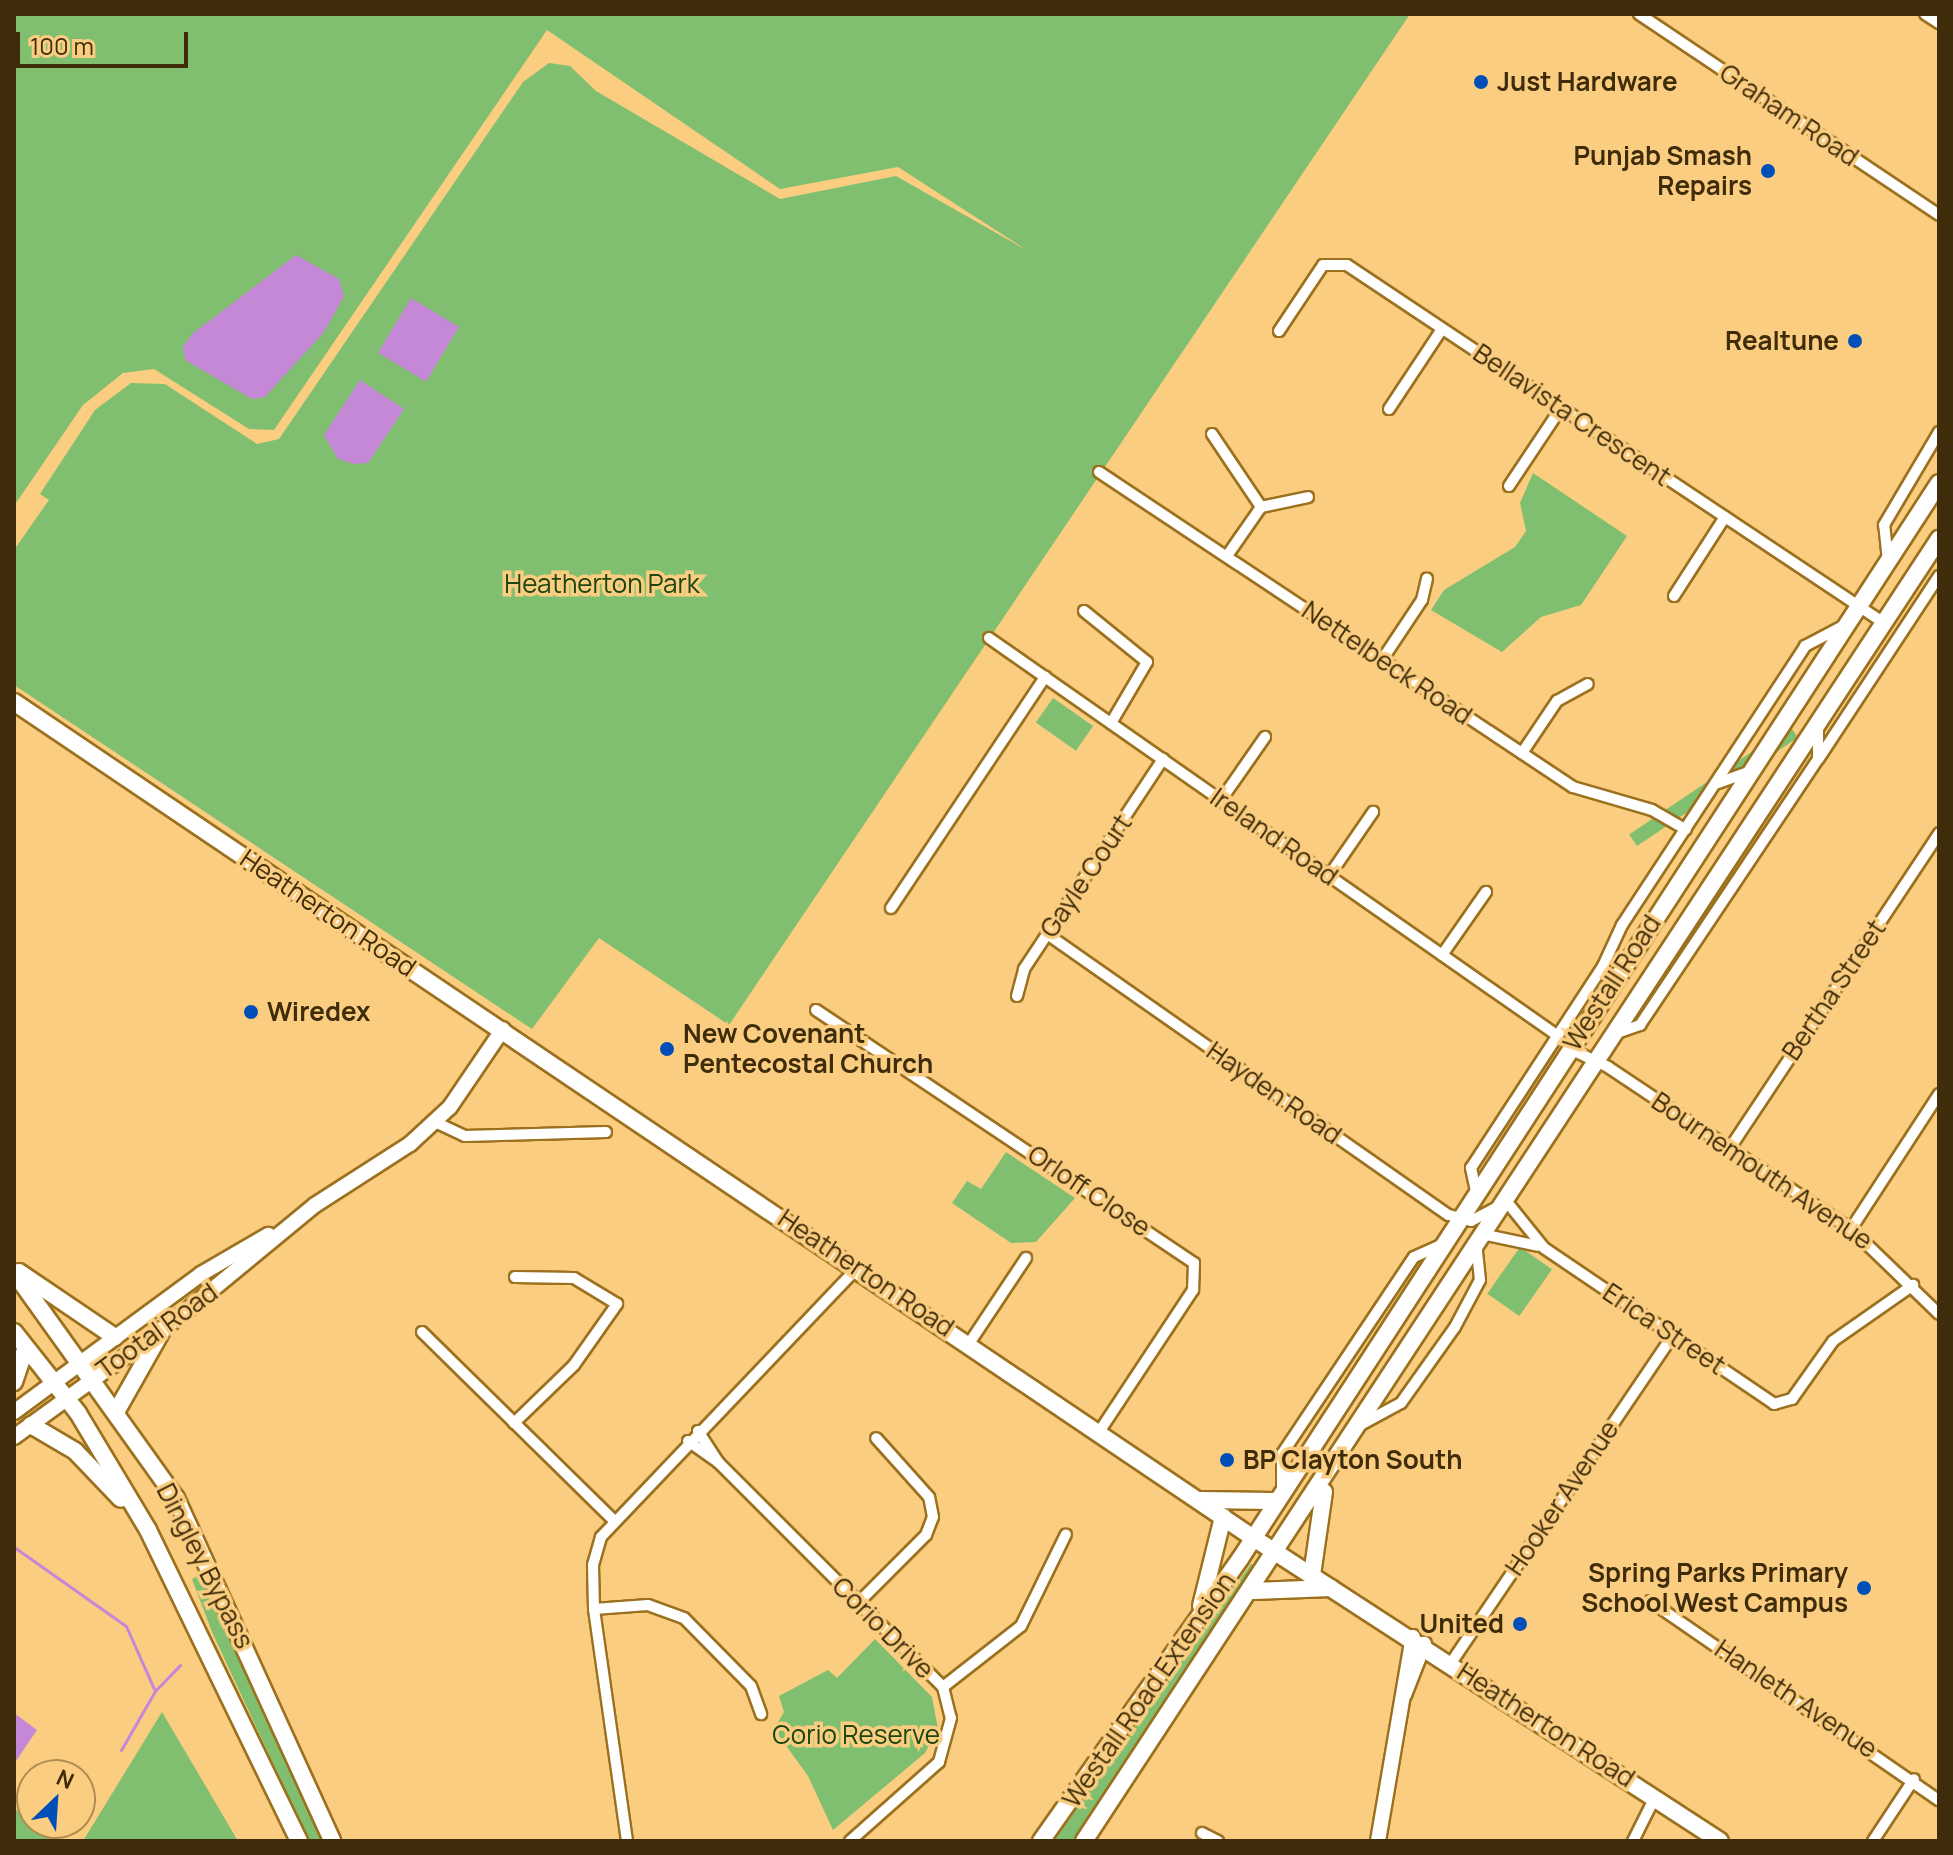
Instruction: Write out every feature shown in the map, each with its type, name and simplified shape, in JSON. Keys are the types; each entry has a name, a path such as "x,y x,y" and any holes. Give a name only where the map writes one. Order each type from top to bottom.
{"main road":[{"name":"Westall Road","path":"1252,1537 1939,483"},
{"path":"1906,534 1935,544"},
{"name":"Westall Road","path":"1279,1554 1935,544"},
{"name":"Heatherton Road","path":"14,702 970,1342 1196,1500 1419,1641 1720,1841"},
{"name":"Tootal Road","path":"14,1437 163,1329 296,1219 435,1122 503,1029"},
{"name":"Tootal Road","path":"14,1412 214,1266 296,1219"},
{"path":"14,1271 115,1337"},
{"name":"Dingley Bypass","path":"14,1271 176,1498 332,1841"},
{"path":"116,1412 163,1329"},
{"name":"Dingley Bypass","path":"14,1332 52,1386 65,1399 148,1530 299,1841"},
{"path":"14,1382 26,1348"},
{"path":"31,1425 75,1451 148,1530"},
{"path":"1312,1575 1328,1478"},
{"path":"1196,1500 1278,1496"},
{"path":"1194,1626 1223,1517"},
{"name":"Westall Road Extension","path":"1041,1841 1194,1626 1252,1537"},
{"name":"Westall Road Extension","path":"1084,1841 1279,1554"},
{"path":"1254,1591 1333,1588"},
{"path":"1378,1841 1402,1699 1419,1641"}],"street":[{"name":"Graham Road","path":"1639,14 1939,215"},
{"path":"1925,14 1939,23"},
{"name":"Bellavista Crescent","path":"1279,331 1320,269 1334,261 1442,329 1884,623"},
{"path":"1389,409 1442,329"},
{"path":"1509,486 1561,408"},
{"path":"1888,561 1884,525 1939,432"},
{"path":"1212,434 1261,507"},
{"name":"Nettelbeck Road","path":"1099,472 1583,791 1652,810 1686,830"},
{"path":"1227,556 1261,507 1308,497"},
{"path":"1674,596 1725,517"},
{"name":"Westall Road","path":"1614,1034 1640,1025 1939,576"},
{"path":"1382,660 1422,600 1427,579"},
{"path":"1084,611 1147,662 1111,723"},
{"name":"Westall Road","path":"1477,1196 1471,1168 1558,1036 1713,787 1805,646 1845,625"},
{"name":"Ireland Road","path":"989,638 1558,1036"},
{"path":"891,908 1045,677"},
{"path":"1522,753 1557,701 1588,684"},
{"path":"1818,722 1818,759"},
{"path":"1221,800 1265,737"},
{"name":"Gayle Court","path":"1017,996 1047,934 1163,759"},
{"path":"1713,787 1749,772"},
{"path":"1329,876 1373,812"},
{"name":"Bertha Street","path":"1730,1148 1939,833"},
{"path":"1442,955 1486,892"},
{"name":"Hayden Road","path":"1047,934 1461,1220"},
{"name":"Orloff Close","path":"816,1010 1194,1263 1193,1290 1099,1432"},
{"name":"Bournemouth Avenue","path":"1570,1049 1597,1060 1851,1229 1913,1285 1939,1314"},
{"path":"1851,1229 1939,1094"},
{"path":"435,1122 465,1136 606,1132"},
{"path":"1461,1220 1507,1202"},
{"name":"Erica Street","path":"1507,1202 1544,1248 1784,1406 1833,1341 1913,1285"},
{"name":"Westall Road","path":"1362,1424 1401,1403 1455,1327 1480,1280 1482,1242"},
{"name":"Erica Street","path":"1482,1242 1544,1248"},
{"path":"970,1342 1026,1258"},
{"path":"627,1841 594,1609 593,1565 612,1519 858,1267"},
{"path":"514,1423 584,1353 621,1303 574,1278 515,1277"},
{"path":"422,1332 612,1519"},
{"name":"Hooker Avenue","path":"1451,1663 1674,1334"},
{"name":"Corio Drive","path":"698,1431 719,1463"},
{"path":"859,1602 926,1535 933,1517 929,1497 876,1438"},
{"name":"Corio Drive","path":"688,1441 719,1463 943,1687 951,1718 939,1762 850,1841"},
{"path":"943,1687 1021,1626 1066,1534"},
{"name":"Hanleth Avenue","path":"1650,1601 1914,1779 1939,1800"},
{"path":"594,1609 648,1605 684,1618 751,1686 761,1714"},
{"path":"1873,1841 1914,1779"},
{"path":"1633,1841 1655,1797"},
{"path":"1202,1833 1218,1841"}],"green space":[{"name":"Heatherton Park","path":"14,14 1410,14 729,1025 599,938 532,1029 14,685 14,550 49,500 40,494 95,410 131,383 165,384 257,444 279,439 523,82 549,63 570,66 596,91 780,199 896,176 1028,251 898,167 780,189 547,30 274,430 249,429 154,369 123,373 83,405 14,506"},
{"path":"1533,473 1627,536 1581,605 1541,617 1502,652 1431,610 1444,590 1515,547 1526,531 1520,503"},
{"path":"1053,698 1093,726 1076,751 1036,723"},
{"path":"1790,726 1798,738 1637,846 1629,834"},
{"path":"1006,1152 1075,1198 1036,1242 1011,1243 952,1203 967,1181 981,1189"},
{"path":"1520,1247 1552,1269 1519,1316 1487,1294"},
{"path":"1251,1564 1258,1568 1096,1812 1073,1841 1054,1841"},
{"path":"200,1575 322,1841 309,1841 212,1632 192,1579"},
{"name":"Corio Reserve","path":"875,1639 932,1697 938,1729 925,1753 833,1830 808,1776 774,1729 784,1712 779,1696 828,1670 837,1678"},
{"path":"162,1712 238,1841 83,1841 96,1839 96,1820"},
{"path":"14,1808 16,1839 63,1841 14,1841"}],"shaded area":[{"path":"296,255 339,279 344,296 324,332 265,397 252,399 185,360 183,347 192,334"},
{"path":"411,298 459,327 426,382 378,353"},
{"path":"360,380 404,409 368,463 354,464 338,459 324,435"},
{"path":"14,1713 37,1730 14,1764"}],"waterway":[{"path":"14,1547 126,1626 155,1691 180,1665"},
{"path":"121,1750 155,1691"}],"place":[{"name":"Just Hardware","path":"1481,82"},
{"name":"Punjab Smash Repairs","path":"1768,171"},
{"name":"Realtune","path":"1855,341"},
{"name":"Wiredex","path":"251,1012"},
{"name":"New Covenant Pentecostal Church","path":"667,1049"},
{"name":"BP Clayton South","path":"1227,1460"},
{"name":"Spring Parks Primary School West Campus","path":"1864,1588"},
{"name":"United","path":"1520,1624"}]}
